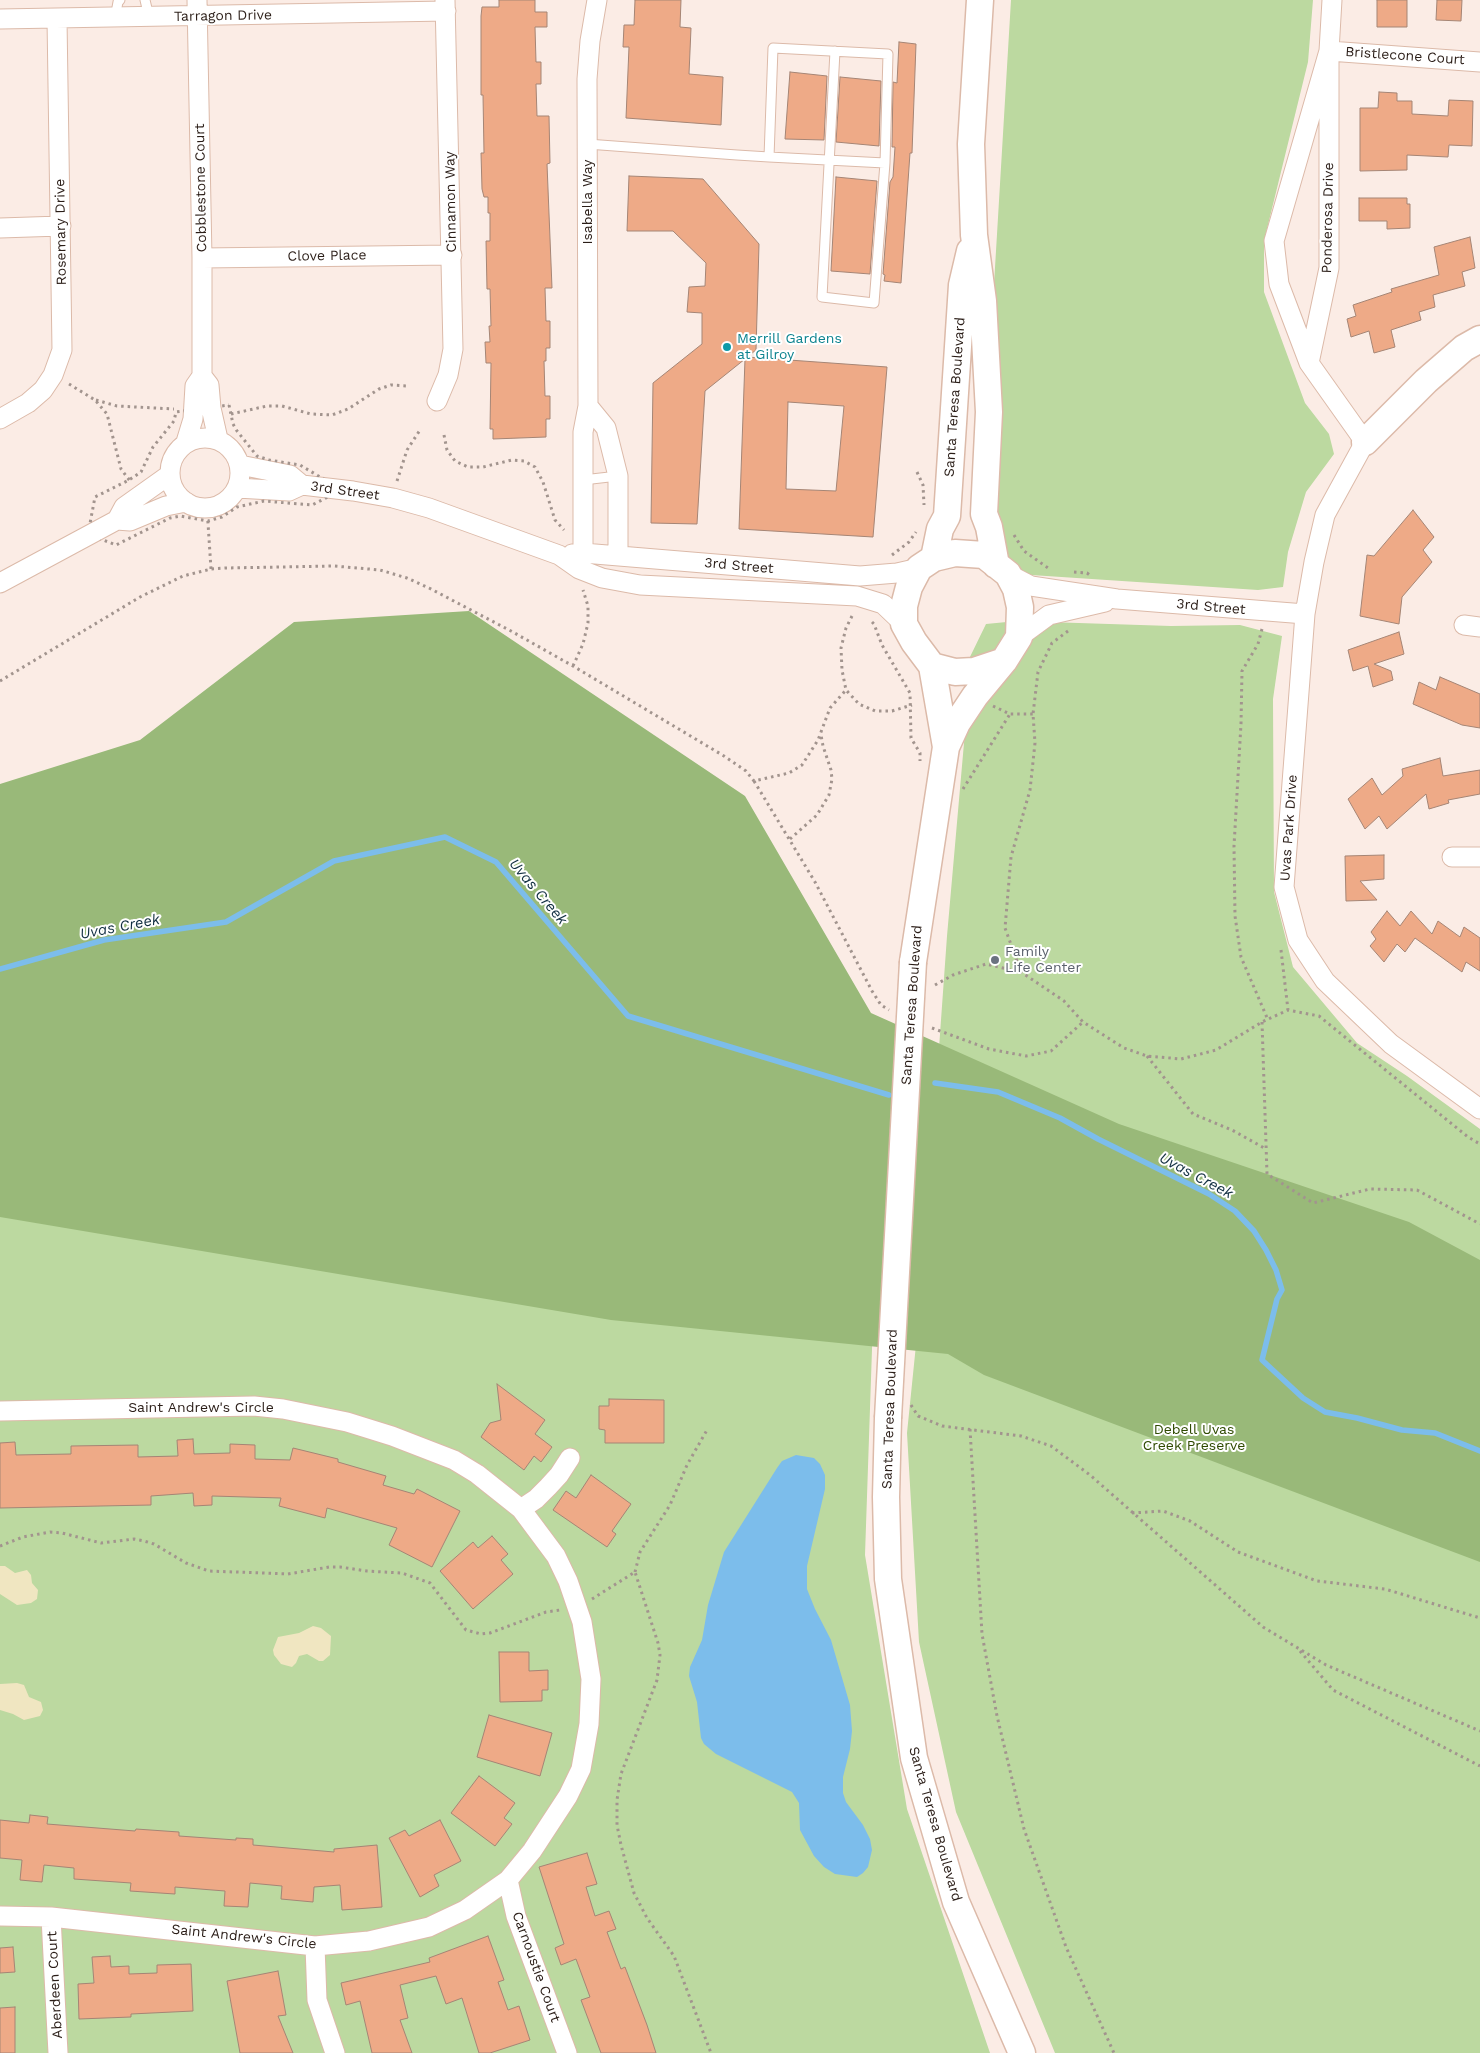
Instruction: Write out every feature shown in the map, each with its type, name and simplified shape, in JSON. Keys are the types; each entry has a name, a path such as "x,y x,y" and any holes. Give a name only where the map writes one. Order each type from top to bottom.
{"main road":[{"name":"Santa Teresa Boulevard","path":"980,0 971,144 974,236 983,301 989,412 984,514 1002,570"},
{"name":"Santa Teresa Boulevard","path":"926,563 946,516 962,285 974,236"},
{"path":"1365,442 1426,381 1464,348 1480,339"},
{"path":"955,553 984,555 1002,570 1016,589 1020,607 1019,638 1004,661 974,671 955,672 932,666 914,642 904,624 904,606 909,587 926,563 955,553"},
{"name":"Santa Teresa Boulevard","path":"1004,661 975,696 957,723 946,747 913,962 888,1418 886,1497 888,1580 914,1758 956,1902 1022,2053"},
{"name":"Santa Teresa Boulevard","path":"932,666 946,747"}],"street":[{"name":"Isabella Way","path":"583,553 583,432 588,406 588,59 597,0"},
{"name":"Ponderosa Drive","path":"1309,362 1329,268 1329,51 1332,0"},
{"name":"Tarragon Drive","path":"0,20 57,19 118,9 147,8 446,6"},
{"name":"Cinnamon Way","path":"437,401 448,375 453,350 446,6"},
{"name":"Cobblestone Court","path":"186,442 193,419 195,386 202,376 202,258 197,8"},
{"name":"Rosemary Drive","path":"0,419 28,403 43,390 53,375 62,350 57,19"},
{"name":"Bristlecone Court","path":"1329,51 1480,62"},
{"path":"1305,614 1325,515 1365,442 1309,362 1279,284 1274,241 1329,51"},
{"path":"0,228 61,226"},
{"name":"Clove Place","path":"202,258 452,255"},
{"name":"Cobblestone Court","path":"202,376 209,385 211,408 218,440"},
{"path":"588,406 606,428 618,476 618,556"},
{"path":"207,437 218,440 228,445 236,454 240,465 240,477 237,488 231,497 207,514 180,499 172,487 169,475 170,463 175,452 186,442 195,438 207,437"},
{"name":"3rd Street","path":"240,465 290,475 302,485"},
{"path":"117,520 124,507 169,475"},
{"name":"3rd Street","path":"237,488 289,491 302,485 393,498 429,508 558,555 579,568 602,578 640,585 857,596 883,604 904,624"},
{"path":"0,583 117,520 130,521 166,506 186,502"},
{"name":"3rd Street","path":"558,555 583,553 860,576 897,573 926,563"},
{"name":"3rd Street","path":"1002,570 1031,586 1116,600 1305,614"},
{"name":"3rd Street","path":"1019,638 1049,615 1116,600"},
{"name":"Uvas Park Drive","path":"1305,614 1284,887 1298,940 1325,981 1391,1044 1480,1109"},
{"path":"1452,857 1480,857"},
{"name":"Saint Andrew's Circle","path":"0,1410 254,1406 318,1414 392,1436 454,1460 477,1474 521,1509 556,1556 576,1605 586,1641 591,1679 589,1724 581,1768 568,1796 532,1851 508,1880 465,1910 429,1927 368,1941 315,1946 52,1918 0,1916"},
{"path":"521,1509 536,1499 548,1487 559,1475 570,1458"},
{"name":"Carnoustie Court","path":"508,1880 516,1916 567,2053"},
{"name":"Aberdeen Court","path":"52,1918 58,2053"},
{"path":"315,1946 317,2000 335,2053"}],"lane":[{"path":"769,157 773,48 835,51 888,54 885,163 874,303 822,297 835,51"},
{"path":"587,144 885,163"},
{"path":"583,480 618,476"}],"path":[{"path":"66,382 95,400 117,406 175,410 171,426 157,442 140,472 129,480 95,497"},
{"path":"231,414 268,406 282,406 311,414 332,415 348,408 379,389 392,385 406,386"},
{"path":"95,400 107,414 121,469 129,480"},
{"path":"229,405 237,431 257,456 300,465"},
{"path":"396,482 407,450 420,430"},
{"path":"444,435 447,450 455,460 468,467 483,468 512,460 524,461 535,466 544,482 555,520 564,530"},
{"path":"917,472 923,485 924,514"},
{"path":"116,545 170,518 207,514 222,517 237,507 252,502 264,501 312,505"},
{"path":"207,514 211,569"},
{"path":"888,558 909,542 918,530"},
{"path":"1012,532 1024,551 1045,568 1052,569"},
{"path":"0,681 159,586 188,574 211,569 334,566 366,567 392,573 428,588 511,631 724,756 746,772 754,781 815,882 880,1005 894,1012"},
{"path":"1068,572 1087,573"},
{"path":"572,666 583,644 588,622 588,606 582,584"},
{"path":"843,615 852,616 860,614"},
{"path":"852,616 846,628 841,648 842,670 846,690 860,704 875,711 892,711 917,703"},
{"path":"867,619 874,624 882,645 910,693 911,738"},
{"path":"1263,628 1258,644 1242,671 1234,846 1234,890 1235,916 1241,957 1268,1020"},
{"path":"1021,972 1005,928 1011,857 1030,790 1035,743 1033,714 1038,672 1052,643 1066,631 1074,630"},
{"path":"754,781 796,770 809,756 821,733 830,708 846,690"},
{"path":"990,705 1010,714 1033,714"},
{"path":"962,791 1010,714"},
{"path":"790,839 817,814 830,795 831,770 821,733"},
{"path":"935,985 953,975 986,964 1021,972 1064,1001 1083,1022 1124,1048 1147,1056 1181,1059 1216,1050 1262,1022 1288,1010 1319,1016 1468,1137 1480,1144"},
{"path":"930,1027 989,1049 1026,1056 1051,1051 1083,1022"},
{"path":"1262,1022 1267,1174 1313,1203 1370,1189 1417,1190 1480,1224"},
{"path":"1147,1056 1193,1114 1232,1130 1267,1149"},
{"path":"908,1400 918,1416 942,1426 1021,1436 1051,1446 1090,1475 1263,1627 1326,1665 1480,1731"},
{"path":"970,1429 982,1634 999,1725 1024,1829 1066,1946 1114,2053"},
{"path":"707,1430 687,1465 670,1505 640,1552 634,1572 658,1642 659,1666 652,1693 620,1774 616,1810 619,1839 634,1893 647,1918 674,1956 711,2053"},
{"path":"1132,1513 1163,1511 1190,1521 1238,1552 1316,1581 1385,1589 1480,1618"},
{"path":"0,1546 23,1537 50,1532 62,1533 102,1543 134,1539 144,1541 154,1544 186,1563 209,1571 288,1574 340,1567 402,1573 430,1584 466,1630 481,1634 490,1634 546,1612 562,1610 576,1605 592,1598 634,1572"},
{"path":"1298,1648 1334,1690 1480,1766"}],"green space":[{"path":"1011,0 1313,0 1308,62 1264,241 1264,292 1305,403 1329,434 1334,454 1306,492 1288,552 1283,587 1258,590 1001,573 979,535"},
{"path":"469,611 745,796 871,1013 1119,1124 1409,1222 1480,1260 1480,1562 984,1375 948,1354 611,1320 0,1217 0,784 140,740 294,622"},
{"name":"Debell Uvas Creek Preserve","path":"1017,621 1171,626 1240,625 1282,636 1273,699 1274,892 1293,967 1357,1043 1407,1076 1480,1129 1480,2053 1055,2053 956,1812 919,1642 907,1433 922,1286 947,936 967,709 968,661 986,624"},
{"path":"881,1085 865,1555 907,1809 990,2053 0,2053 0,1097"}],"sand":[{"path":"0,1566 5,1566 15,1573 27,1570 31,1575 32,1583 38,1590 37,1599 31,1603 17,1605 0,1594"},
{"path":"313,1626 321,1628 331,1636 330,1655 323,1661 319,1661 307,1654 299,1656 292,1667 281,1664 274,1655 273,1650 278,1637 299,1633"},
{"path":"17,1683 24,1685 29,1697 41,1702 43,1710 40,1716 24,1720 0,1710 0,1684"}],"water":[{"path":"796,1455 814,1458 820,1464 825,1475 825,1489 807,1566 807,1589 831,1640 850,1705 852,1731 843,1777 843,1793 846,1802 863,1825 870,1839 872,1850 868,1867 857,1877 835,1874 824,1867 814,1856 800,1830 799,1803 792,1792 716,1754 704,1744 701,1738 697,1702 689,1676 690,1667 702,1640 708,1605 724,1552 782,1461"}],"building":[{"path":"499,0 535,0 535,12 547,12 547,27 535,27 536,62 541,62 541,84 536,84 537,116 549,116 550,163 547,164 552,288 545,288 546,321 550,321 550,348 546,348 546,361 544,361 545,396 550,396 550,419 546,419 546,437 493,439 493,429 490,429 491,363 486,363 485,342 490,342 489,326 491,326 490,289 487,289 486,241 490,241 490,213 488,213 488,197 484,197 482,189 481,153 484,153 483,95 481,95 481,16 482,7 499,7"},
{"path":"635,0 681,0 680,27 691,28 689,74 723,77 721,125 626,118 629,47 623,47 624,25 634,25"},
{"path":"1377,0 1407,0 1407,27 1377,27"},
{"path":"1437,0 1462,0 1461,21 1436,20"},
{"path":"899,42 916,44 912,153 910,153 901,283 884,281 885,275 883,274 890,182 893,177 895,147 892,147 893,82 897,83"},
{"path":"790,72 827,76 824,140 785,139"},
{"path":"840,77 881,81 879,146 836,142"},
{"path":"1379,92 1397,93 1397,101 1412,101 1412,114 1448,116 1449,100 1473,101 1472,146 1449,145 1448,157 1407,155 1407,170 1360,171 1360,108 1378,108"},
{"path":"629,176 703,179 759,244 756,350 747,357 887,367 873,537 739,529 745,359 705,391 697,524 651,523 653,383 702,344 702,313 687,312 689,287 705,286 706,263 673,231 627,231","holes":["788,402 844,406 836,491 786,489"]},
{"path":"836,177 877,181 870,274 831,271"},
{"path":"1359,198 1407,198 1407,204 1410,204 1410,228 1387,229 1387,221 1359,221"},
{"path":"1470,237 1475,268 1462,272 1465,286 1433,295 1435,307 1419,312 1421,320 1391,330 1395,347 1374,353 1369,331 1351,337 1347,319 1356,316 1353,305 1392,292 1391,289 1439,275 1434,247"},
{"path":"1413,510 1434,537 1423,550 1432,562 1402,597 1399,624 1360,616 1367,555 1374,556"},
{"path":"1399,632 1404,654 1374,664 1391,671 1393,680 1373,687 1368,666 1353,671 1348,650"},
{"path":"1440,677 1480,694 1480,728 1462,725 1413,704 1419,682 1436,690"},
{"path":"1440,758 1443,776 1480,770 1480,794 1448,800 1449,803 1429,809 1426,794 1387,829 1379,816 1365,829 1348,799 1372,778 1382,795 1403,776 1402,769"},
{"path":"1384,855 1384,879 1360,881 1377,900 1346,901 1345,856"},
{"path":"1387,911 1400,926 1411,911 1432,934 1438,921 1460,937 1464,927 1480,938 1480,971 1466,962 1462,972 1415,938 1405,952 1397,944 1384,962 1370,946 1376,939 1371,932"},
{"path":"497,1384 545,1420 535,1434 552,1447 541,1462 534,1456 524,1470 481,1437 490,1423 501,1420"},
{"path":"609,1399 664,1400 664,1443 605,1443 605,1430 599,1429 599,1406 609,1406"},
{"path":"193,1439 194,1454 230,1453 230,1444 255,1445 255,1459 290,1460 293,1448 338,1459 338,1462 386,1476 383,1485 414,1494 417,1489 460,1511 432,1567 389,1545 397,1528 327,1508 325,1518 279,1506 281,1498 212,1496 212,1505 194,1506 193,1493 151,1496 151,1505 0,1508 0,1443 15,1442 16,1455 71,1454 71,1446 138,1445 138,1457 178,1456 177,1440"},
{"path":"591,1475 631,1504 612,1531 616,1534 607,1547 553,1510 566,1491 576,1498"},
{"path":"492,1536 508,1554 501,1560 513,1574 473,1609 440,1571 473,1542 478,1548"},
{"path":"499,1652 529,1652 529,1671 548,1670 548,1690 542,1690 542,1701 500,1702"},
{"path":"489,1715 552,1733 540,1776 477,1757"},
{"path":"479,1776 515,1803 504,1818 512,1824 495,1846 451,1813"},
{"path":"30,1815 48,1817 47,1824 135,1831 136,1829 179,1832 179,1836 236,1840 236,1838 253,1839 253,1845 334,1852 334,1849 377,1845 382,1907 342,1910 340,1885 314,1887 313,1902 281,1899 282,1886 250,1883 248,1907 224,1906 225,1891 175,1887 175,1894 130,1891 131,1883 74,1879 74,1868 44,1865 42,1882 20,1880 22,1860 0,1858 0,1820 29,1823"},
{"path":"440,1820 461,1861 434,1875 439,1886 420,1897 389,1838 405,1830 409,1836"},
{"path":"587,1853 597,1884 586,1887 595,1916 609,1911 616,1929 607,1932 621,1969 625,1967 656,2053 601,2053 581,2000 590,1997 576,1959 561,1965 555,1948 564,1944 539,1867"},
{"path":"488,1936 504,1980 498,1982 508,2010 519,2006 530,2040 490,2053 479,2053 462,1998 446,2004 436,1976 400,1985 408,2018 400,2020 412,2053 372,2053 360,2001 346,2005 341,1983 430,1962 429,1958"},
{"path":"13,1947 15,1972 0,1973 0,1948"},
{"path":"110,1956 111,1967 129,1966 129,1974 157,1973 157,1965 191,1964 193,2011 131,2014 131,2017 79,2019 78,1984 94,1983 92,1957"},
{"path":"278,1971 286,2015 278,2016 293,2053 240,2053 227,1981"},
{"path":"15,2007 15,2053 0,2053 0,2008"}],"waterway":[{"name":"Uvas Creek","path":"0,969 104,940 226,922 334,861 445,837 496,862 628,1016 889,1095"},
{"name":"Uvas Creek","path":"935,1083 998,1092 1060,1118 1209,1194 1235,1211 1254,1231 1266,1250 1276,1270 1282,1290 1277,1299 1262,1360 1303,1398 1325,1412 1402,1430 1435,1433 1480,1451"}],"place":[{"name":"Merrill Gardens at Gilroy","path":"727,347"},
{"name":"Family Life Center","path":"995,960"}]}
